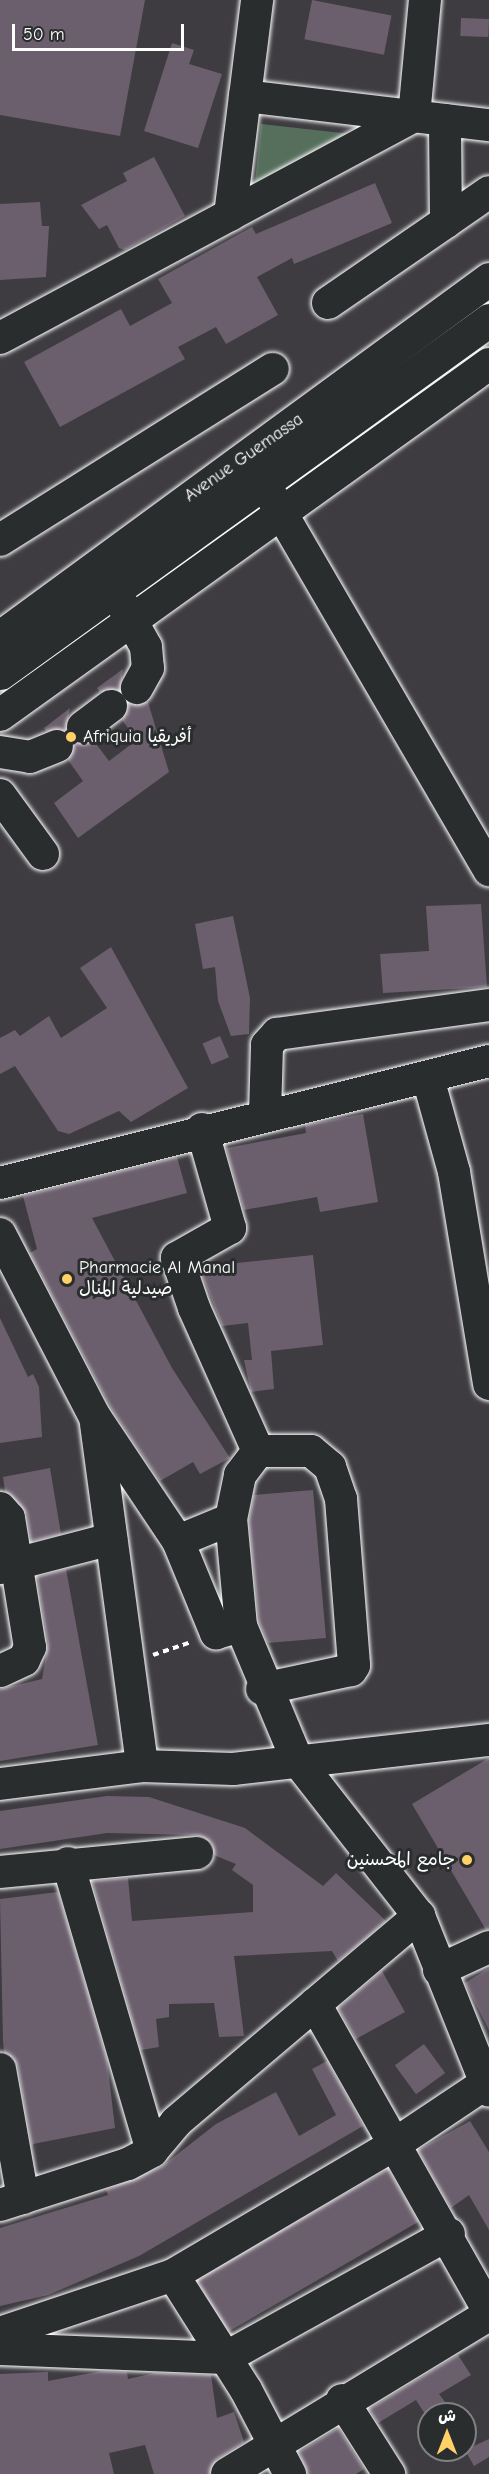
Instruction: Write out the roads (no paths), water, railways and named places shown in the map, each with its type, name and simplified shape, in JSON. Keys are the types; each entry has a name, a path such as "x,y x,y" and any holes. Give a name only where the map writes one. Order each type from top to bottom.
{"main road":[{"name":"Avenue Guemassa","path":"0,637 489,279"},
{"name":"Avenue Guemassa","path":"0,673 489,320"}],"street":[{"path":"230,215 257,0"},
{"path":"414,116 425,0"},
{"path":"245,96 489,125"},
{"path":"0,338 414,116"},
{"path":"445,120 447,222"},
{"path":"328,303 489,192"},
{"path":"0,715 489,364"},
{"path":"0,540 273,369"},
{"path":"244,458 284,513 489,870"},
{"path":"114,592 133,620 148,662 137,688"},
{"path":"83,727 111,706"},
{"path":"0,752 30,757 57,746"},
{"path":"0,795 43,854"},
{"path":"265,1114 271,1037 489,1005"},
{"path":"0,1183 202,1129 428,1078 489,1061"},
{"path":"428,1078 481,1272 489,1384"},
{"path":"202,1129 230,1228 177,1258 258,1451"},
{"path":"0,1234 96,1417 178,1541 262,1689 297,1760 419,1916 487,2085 395,2144 173,2275 0,2333"},
{"path":"96,1417 142,1766"},
{"path":"228,1630 231,1519 240,1476 258,1451"},
{"path":"258,1451 311,1451 338,1482 354,1658 351,1670 262,1689"},
{"path":"0,1508 9,1518 6,1567 30,1647 24,1660 0,1671"},
{"path":"178,1541 231,1519"},
{"path":"6,1567 111,1539"},
{"path":"0,1784 142,1766 233,1769 489,1740"},
{"path":"0,1872 68,1863 196,1853"},
{"path":"68,1863 152,2151"},
{"path":"0,2069 12,2201 152,2151 176,2122 419,1916"},
{"path":"439,1970 489,1947"},
{"path":"227,2474 342,2400 489,2313 449,2234 315,2004"},
{"path":"0,2349 225,2358 449,2234"},
{"path":"173,2275 225,2358 290,2474"},
{"path":"342,2400 389,2474"}],"place":[{"name":"Afriquia أفريقيا","path":"71,737"},
{"name":"Pharmacie Al Manal صيدلية المنال","path":"67,1279"},
{"name":"جامع المحسنين","path":"467,1860"}]}
